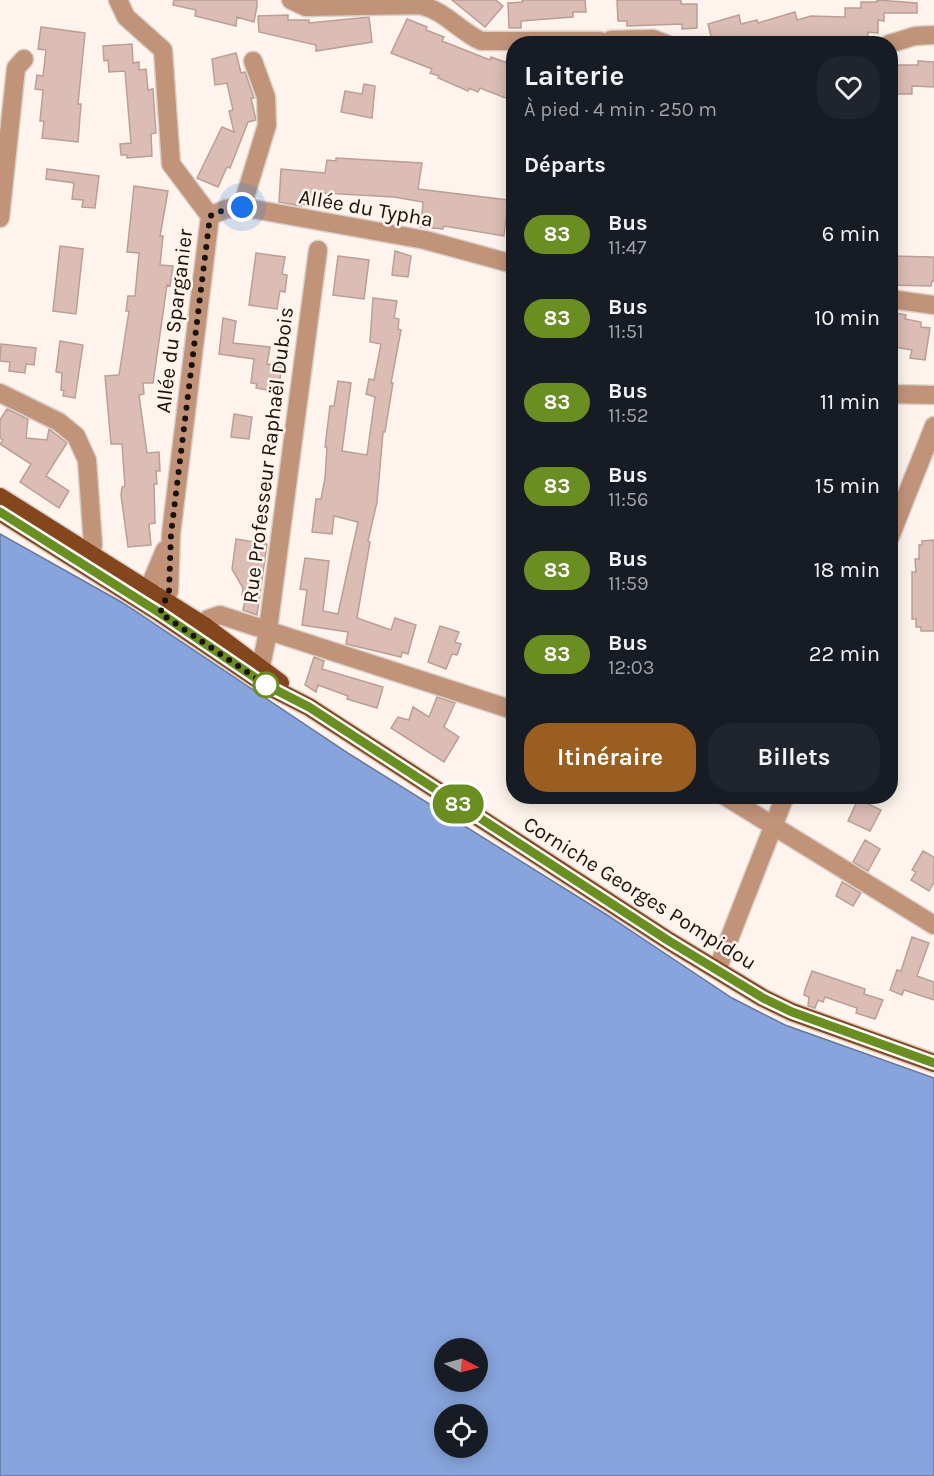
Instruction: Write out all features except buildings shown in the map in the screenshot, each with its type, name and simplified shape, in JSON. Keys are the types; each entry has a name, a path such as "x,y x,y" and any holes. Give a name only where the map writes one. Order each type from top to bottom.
{"main road":[{"name":"Corniche Georges Pompidou","path":"0,496 87,558 199,631 266,685 309,707 717,970 792,1012 934,1063"},
{"name":"Corniche Georges Pompidou","path":"0,512 87,558"},
{"name":"Corniche Georges Pompidou","path":"199,631 261,666 309,707"}],"street":[{"name":"Allée du Sparganier","path":"118,0 126,17 163,50 171,164 210,216 171,534 169,591 163,606"},
{"path":"291,0 306,7 420,5 434,8 468,34 480,40 506,41"},
{"path":"898,41 915,36 934,35"},
{"path":"0,218 16,68 24,59"},
{"path":"242,207 267,125 266,97 253,62"},
{"name":"Allée du Typha","path":"210,216 226,209 242,207 425,240 506,262"},
{"name":"Rue Professeur Raphaël Dubois","path":"261,666 268,630 318,250"},
{"path":"898,300 934,305"},
{"path":"0,393 59,422 76,436 87,460 93,545 87,558"},
{"path":"898,394 934,395"},
{"path":"898,517 934,426"},
{"name":"Allée du Sparganier","path":"146,595 171,534"},
{"path":"199,631 213,616 220,615 506,708"},
{"path":"738,804 934,925"},
{"path":"717,970 782,804"}],"water":[{"path":"0,534 123,603 351,755 607,915 732,998 785,1025 934,1078 934,1476 0,1476"}],"bus line":[{"name":"83","path":"0,512 160,613 266,685 309,707 669,941 763,998 792,1012 934,1063"}],"route":[{"path":"242,207 226,209 210,216 171,534 169,591 160,613 266,685"}]}
